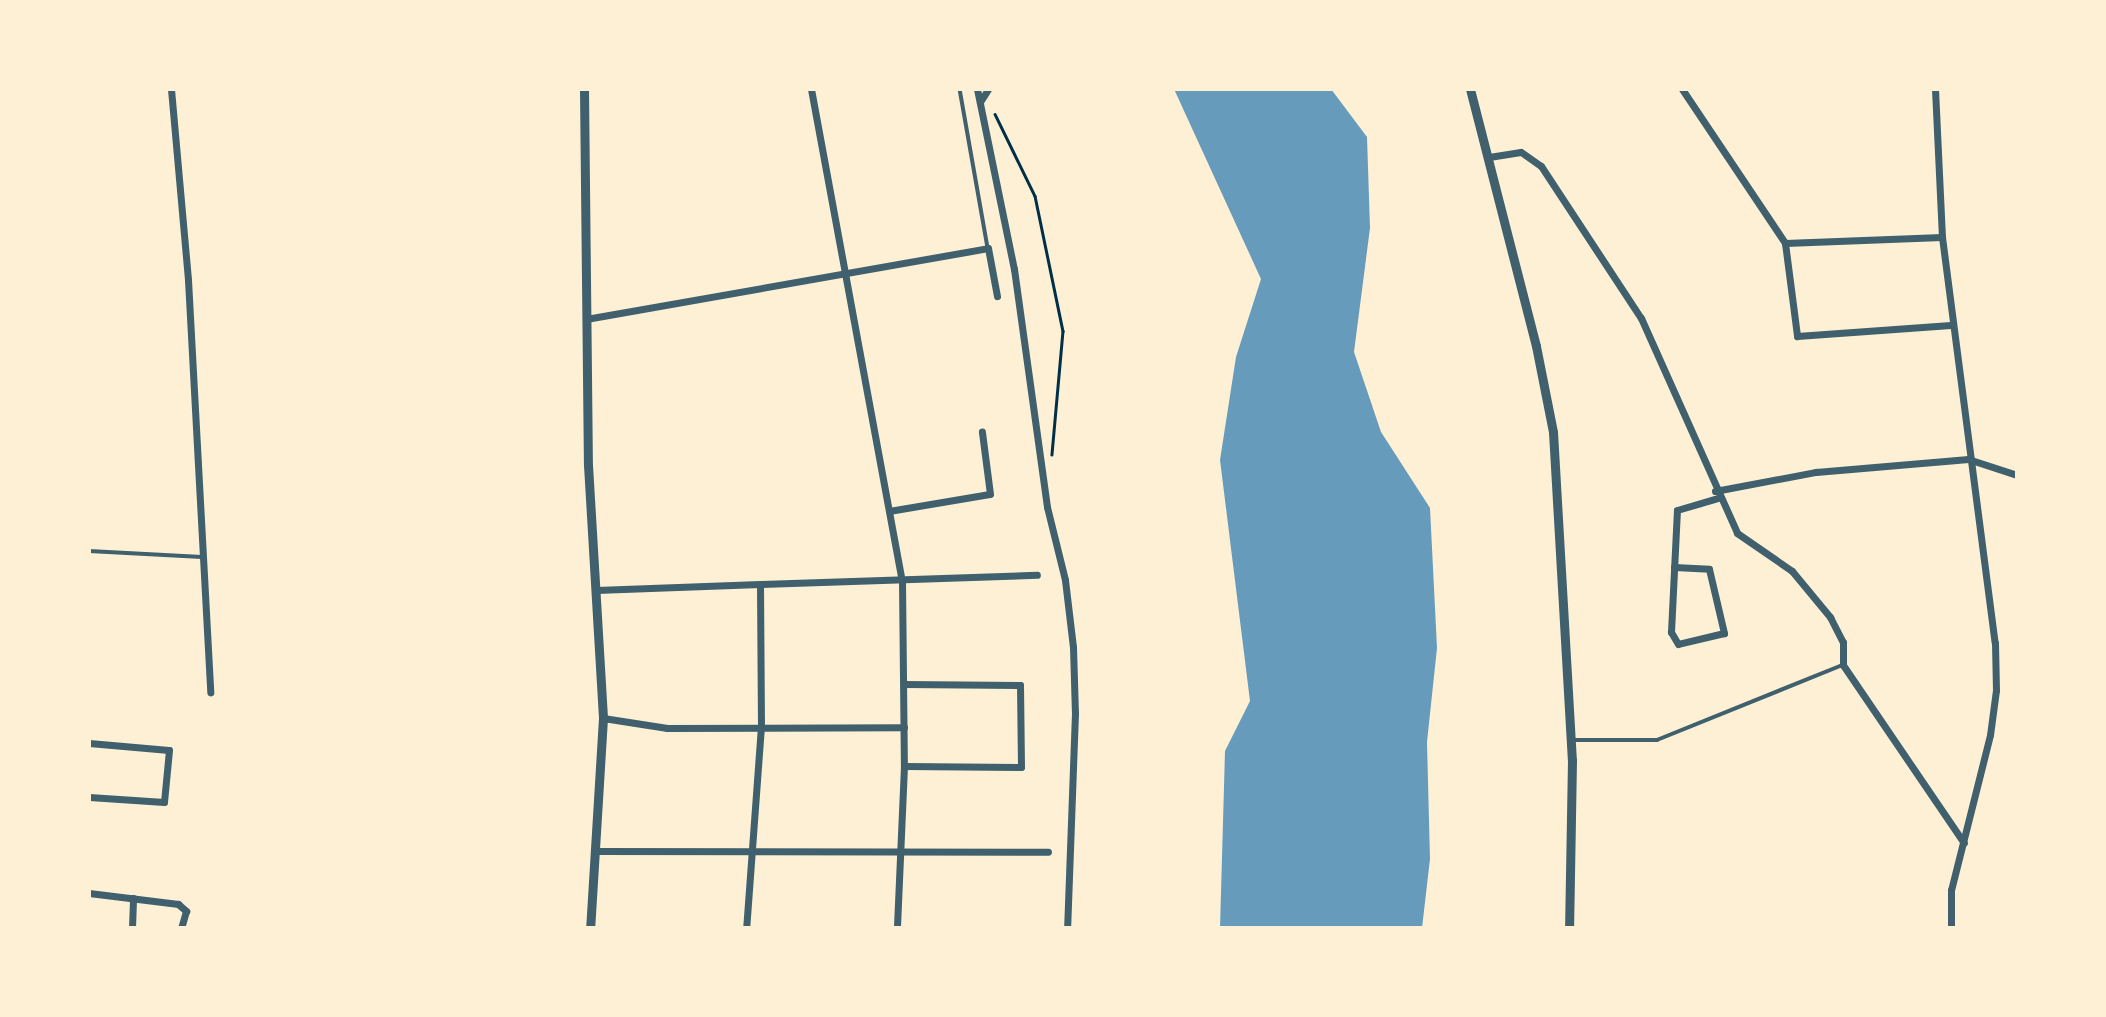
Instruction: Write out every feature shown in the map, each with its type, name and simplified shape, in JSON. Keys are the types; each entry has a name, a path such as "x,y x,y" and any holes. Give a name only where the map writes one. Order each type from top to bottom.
{"street":[{"path":"171,89 206,557 210,692"},
{"path":"584,89 586,319 603,718 590,928"},
{"path":"811,89 902,582 903,852 897,928"},
{"path":"977,89 1014,268 1047,507 1065,580 1073,647 1075,713 1067,928"},
{"path":"980,103 988,89"},
{"path":"1470,89 1489,157 1553,432 1571,740 1569,928"},
{"path":"1682,89 1785,243 1797,335 1951,325"},
{"path":"1935,89 1942,237 1968,459 1995,643 1996,690 1964,843 1951,890 1951,928"},
{"path":"1489,157 1521,152 1541,166 1641,318 1717,495 1737,533 1792,571 1830,617 1843,642 1843,665 1964,843"},
{"path":"1785,243 1942,237"},
{"path":"586,319 988,248 997,296"},
{"path":"889,511 990,494 982,432"},
{"path":"1674,567 1709,569 1724,634 1678,644 1671,632 1674,567 1677,510 1717,495 1816,472 1968,459 2017,475"},
{"path":"596,590 902,582 1037,575"},
{"path":"746,928 761,726 760,584"},
{"path":"904,684 1020,685 1021,767 904,766"},
{"path":"603,718 667,728 904,727"},
{"path":"89,743 169,750 164,802 89,797"},
{"path":"596,851 1048,852"},
{"path":"89,893 178,904 186,911 181,928"},
{"path":"132,928 133,898"}],"lane":[{"path":"960,89 988,248"},
{"path":"89,551 206,557"},
{"path":"1571,740 1657,740 1843,665"}],"path":[{"path":"980,103 997,116 1035,196 1044,234 1062,331 1052,462"}],"water":[{"path":"1174,89 1331,89 1367,137 1370,228 1354,352 1381,432 1430,508 1437,648 1427,742 1430,859 1422,928 1220,928 1225,751 1250,701 1220,460 1236,357 1261,279"}]}
